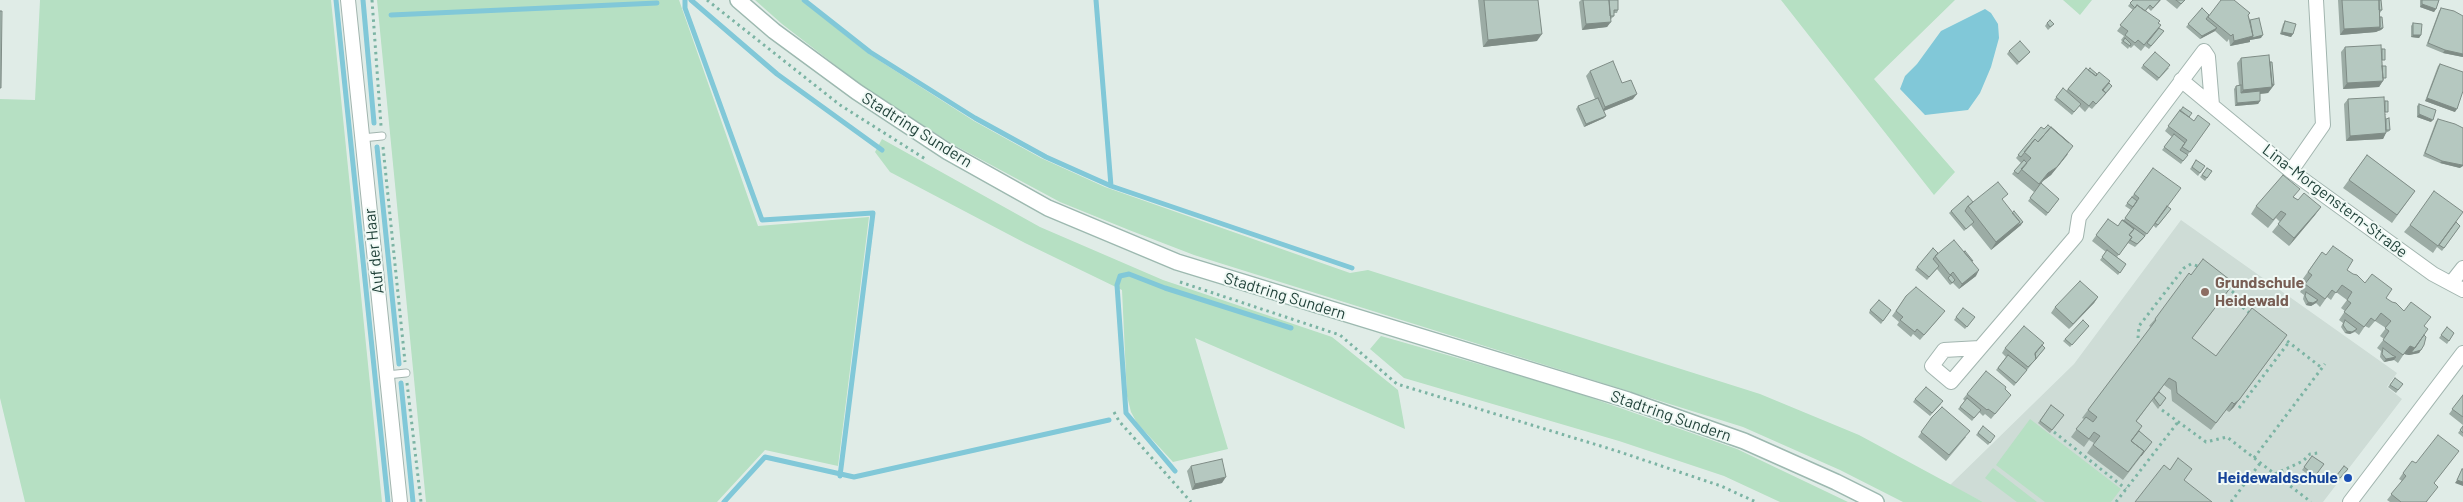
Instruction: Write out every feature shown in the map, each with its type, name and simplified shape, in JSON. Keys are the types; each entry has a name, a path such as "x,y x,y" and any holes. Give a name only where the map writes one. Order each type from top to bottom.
{"main road":[{"name":"Stadtring Sundern","path":"738,0 774,31 857,92 948,152 1048,208 1178,262 1628,400 1744,441 1876,502"}],"street":[{"name":"Auf der Haar","path":"348,0 400,502"},
{"path":"2291,171 2323,125 2316,0"},
{"path":"1980,348 2076,236 2079,216 2204,51 2208,56 2212,105"},
{"name":"Lina-Morgenstern-Straße","path":"2181,80 2291,171 2433,274 2458,286"},
{"path":"2458,286 2463,268"},
{"path":"2350,502 2463,353"}],"lane":[{"path":"362,138 382,136"},
{"path":"387,375 406,373"}],"path":[{"path":"372,0 382,136 421,502"},
{"path":"2138,338 2139,326 2184,268 2191,264 2198,264 2205,270"},
{"path":"2220,281 2234,293 2241,306 2257,318"},
{"path":"2281,336 2322,368"},
{"path":"2239,408 2289,342"},
{"path":"2254,458 2325,364"},
{"path":"2162,410 2206,442 2227,437 2311,502"},
{"path":"1114,412 1191,502"},
{"path":"2116,502 2178,422"},
{"path":"2054,432 2126,489"},
{"path":"2275,474 2303,461 2310,454 2318,453"},
{"path":"2231,502 2260,462"}],"shaded area":[{"name":"Grundschule Heidewald","path":"2181,220 2397,373 2387,387 2402,399 2323,502 1983,502 1950,485 2074,364"}],"green space":[{"path":"40,0 331,0 382,502 25,502 0,398 0,99 35,100"},
{"path":"377,0 679,0 758,226 869,217 838,466 765,450 717,502 426,502"},
{"path":"755,0 801,0 869,54 974,121 1041,158 1105,187 1350,273 1368,270 1760,394 1859,435 1983,502 1903,502 1840,470 1743,427 1194,255 1060,202 954,145 865,88 782,24"},
{"path":"1781,0 1955,0 1874,79 1955,172 1934,195"},
{"path":"2063,0 2092,0 2080,15"},
{"path":"882,139 1040,227 1163,280 1332,337 1398,390 1405,429 1195,338 1228,449 1173,462 1137,423 1131,412 1127,396 1122,290 1025,243 890,172 875,152"},
{"path":"1381,336 1566,389 1737,449 1848,502 1780,502 1724,476 1619,441 1404,378 1370,349"},
{"path":"2030,419 2121,489 2111,502 2045,502 1996,465"},
{"path":"1993,468 2037,502 2017,502 1985,478"}],"water":[{"path":"1985,9 1991,13 1998,24 1999,38 1991,67 1980,93 1968,110 1925,115 1900,89 1905,76 1917,64 1941,31"}],"building":[{"path":"1484,0 1538,0 1542,34 1488,40"},
{"path":"1583,0 1609,0 1611,22 1586,24"},
{"path":"1609,0 1618,0 1618,10 1614,10 1614,16 1610,16"},
{"path":"2133,0 2160,0 2153,8 2150,5 2145,11 2137,5 2135,8 2130,3"},
{"path":"2176,0 2185,0 2181,4"},
{"path":"2221,0 2234,0 2250,13 2248,15 2253,36 2234,41 2233,34 2231,36 2208,17"},
{"path":"2342,0 2379,0 2380,27 2344,29"},
{"path":"2379,0 2381,0 2382,10 2379,10"},
{"path":"2422,0 2439,0 2436,9 2422,4"},
{"path":"2137,5 2160,21 2158,23 2161,25 2144,45 2138,40 2135,43 2125,35 2128,31 2120,25"},
{"path":"2202,8 2209,15 2206,19 2217,28 2202,36 2188,24"},
{"path":"2441,8 2454,11 2463,16 2463,54 2445,50 2428,43"},
{"path":"0,11 2,11 1,88 0,88"},
{"path":"2380,17 2382,17 2383,28 2379,28"},
{"path":"2259,18 2263,35 2252,38 2250,20"},
{"path":"2050,20 2054,24 2050,27 2047,23"},
{"path":"2285,21 2296,24 2293,34 2282,32"},
{"path":"2413,23 2422,24 2421,35 2413,35"},
{"path":"2159,28 2164,31 2151,46 2147,43"},
{"path":"2125,38 2131,44 2130,46 2123,41"},
{"path":"2020,41 2030,52 2019,62 2009,51"},
{"path":"2381,45 2383,81 2347,83 2345,47"},
{"path":"2382,49 2385,49 2385,60 2382,60"},
{"path":"2155,52 2170,65 2159,78 2143,65"},
{"path":"2269,55 2272,87 2243,90 2241,58"},
{"path":"1613,61 1622,83 1631,80 1637,94 1605,107 1590,71"},
{"path":"2270,62 2272,62 2274,85 2272,84"},
{"path":"2440,64 2463,72 2463,91 2457,109 2427,98"},
{"path":"2382,66 2386,66 2386,78 2383,78"},
{"path":"2086,68 2096,76 2099,72 2110,81 2102,90 2106,93 2096,104 2093,101 2089,106 2068,89"},
{"path":"2090,68 2097,74 2096,76 2088,70"},
{"path":"2109,83 2112,86 2106,93 2103,90"},
{"path":"2241,85 2241,93 2260,91 2260,101 2237,103 2236,86"},
{"path":"2063,88 2081,104 2074,112 2056,97"},
{"path":"2384,97 2386,133 2350,136 2348,99"},
{"path":"1598,98 1606,116 1586,124 1578,106"},
{"path":"2385,101 2388,101 2388,112 2385,112"},
{"path":"2419,104 2436,110 2433,120 2419,114"},
{"path":"2183,107 2192,113 2189,117 2180,111"},
{"path":"2180,110 2194,121 2198,115 2210,124 2190,152 2182,147 2187,140 2168,126"},
{"path":"2389,118 2390,130 2386,130 2386,119"},
{"path":"2438,119 2463,128 2463,165 2442,161 2425,153"},
{"path":"2048,125 2051,127 2038,142 2035,139 2021,157 2018,155 2041,127 2044,129"},
{"path":"2051,127 2073,146 2057,167 2048,173 2039,184 2021,169 2031,158 2024,152 2035,139 2038,142"},
{"path":"2174,134 2185,143 2180,150 2188,155 2183,161 2164,147"},
{"path":"2367,155 2415,191 2397,215 2349,180"},
{"path":"2024,160 2027,163 2018,174 2014,171"},
{"path":"2196,160 2205,166 2200,173 2192,167"},
{"path":"2153,168 2181,188 2147,234 2125,218 2139,198 2134,194"},
{"path":"2207,168 2212,171 2207,178 2202,175"},
{"path":"2283,175 2300,189 2293,197 2298,200 2304,193 2321,207 2294,238 2278,224 2286,214 2281,211 2273,220 2256,206"},
{"path":"1998,182 2008,194 2002,199 2020,222 1996,242 1968,206"},
{"path":"2041,183 2059,199 2048,213 2030,198"},
{"path":"2434,191 2463,212 2438,246 2410,225"},
{"path":"1968,196 1973,202 1965,211 1974,222 1966,229 1951,211"},
{"path":"2132,197 2137,201 2133,207 2127,203"},
{"path":"2167,206 2171,209 2158,225 2155,223"},
{"path":"2014,211 2023,222 2016,227 2020,222 2012,213"},
{"path":"2108,219 2118,226 2122,220 2134,229 2129,235 2132,237 2119,255 2096,235"},
{"path":"2123,220 2145,236 2137,244 2130,240 2132,237 2129,235 2134,229"},
{"path":"2456,222 2460,226 2444,248 2439,245"},
{"path":"1954,240 1979,270 1962,284 1953,272 1950,275 1935,256"},
{"path":"2333,246 2353,260 2347,270 2357,275 2365,283 2372,274 2392,289 2386,298 2396,303 2404,311 2411,302 2431,317 2424,326 2428,329 2415,348 2410,346 2403,355 2383,340 2389,331 2385,328 2391,321 2381,313 2375,321 2371,318 2364,327 2344,312 2351,303 2347,300 2352,292 2342,285 2336,293 2332,290 2325,299 2305,284 2312,275 2308,272 2322,252 2326,255"},
{"path":"1933,248 1938,253 1933,259 1939,266 1929,277 1917,267"},
{"path":"2107,250 2126,264 2120,273 2102,257"},
{"path":"2203,259 2234,283 2192,338 2216,356 2252,308 2287,335 2239,400 2234,404 2232,402 2216,423 2177,393 2176,382 2169,378 2136,421 2142,426 2131,441 2144,451 2128,472 2093,445 2100,436 2094,432 2089,439 2076,429 2086,417 2093,422 2097,417 2088,410 2189,273 2191,275"},
{"path":"1951,275 1955,280 1952,283 1948,278"},
{"path":"2080,281 2098,297 2073,324 2055,307"},
{"path":"1916,287 1945,311 1924,335 1917,329 1915,332 1900,320 1903,317 1896,311 1906,296"},
{"path":"2306,292 2318,300 2313,303 2308,302 2305,296"},
{"path":"1879,300 1891,310 1883,321 1870,310"},
{"path":"1963,308 1975,317 1967,327 1956,317"},
{"path":"2083,320 2089,326 2072,345 2065,339"},
{"path":"2345,320 2357,329 2352,332 2347,331 2343,325"},
{"path":"2024,326 2044,343 2035,353 2036,359 2028,367 2005,348"},
{"path":"2447,327 2454,333 2449,341 2441,335"},
{"path":"2424,335 2426,337 2421,350 2411,353"},
{"path":"2042,345 2045,348 2036,359 2035,354"},
{"path":"2383,348 2396,357 2386,359 2382,354"},
{"path":"2008,355 2027,370 2016,383 1998,368"},
{"path":"1986,371 2006,387 2005,389 2011,395 1995,414 1967,394"},
{"path":"2395,378 2403,384 2398,390 2390,385"},
{"path":"1926,387 1943,401 1932,413 1915,399"},
{"path":"2159,392 2166,398 2160,406 2154,398"},
{"path":"2463,395 2463,417 2452,409"},
{"path":"1967,398 1981,410 1974,418 1960,407"},
{"path":"2051,405 2064,415 2052,430 2040,421"},
{"path":"1942,407 1970,431 1949,455 1921,432"},
{"path":"1983,426 1995,436 1990,443 1978,433"},
{"path":"2139,431 2152,442 2141,456 2144,451 2131,441"},
{"path":"2438,435 2459,451 2434,483 2438,487 2426,502 2401,502 2391,494 2406,476 2403,473 2412,461 2416,463"},
{"path":"2312,456 2324,464 2315,476 2304,467"},
{"path":"2178,458 2192,469 2184,480 2212,502 2135,502 2164,465 2170,470"},
{"path":"1222,459 1226,477 1195,484 1191,466"},
{"path":"2344,466 2348,469 2340,478 2337,475"},
{"path":"2463,469 2463,482 2457,480"}],"waterway":[{"path":"336,0 388,502"},
{"path":"363,0 374,123"},
{"path":"685,0 685,8 762,220 873,213 840,476"},
{"path":"691,0 777,74 882,150"},
{"path":"804,0 870,52 975,118 1046,157 1111,186 1352,268"},
{"path":"1096,0 1111,186"},
{"path":"391,15 657,3"},
{"path":"377,147 399,364"},
{"path":"1175,471 1126,413 1117,285 1120,276 1129,274 1165,288 1291,328"},
{"path":"401,383 413,502"},
{"path":"724,502 765,457 854,477 1109,420"}],"place":[{"name":"Grundschule Heidewald","path":"2205,292"},
{"name":"Heidewaldschule","path":"2348,478"}]}
